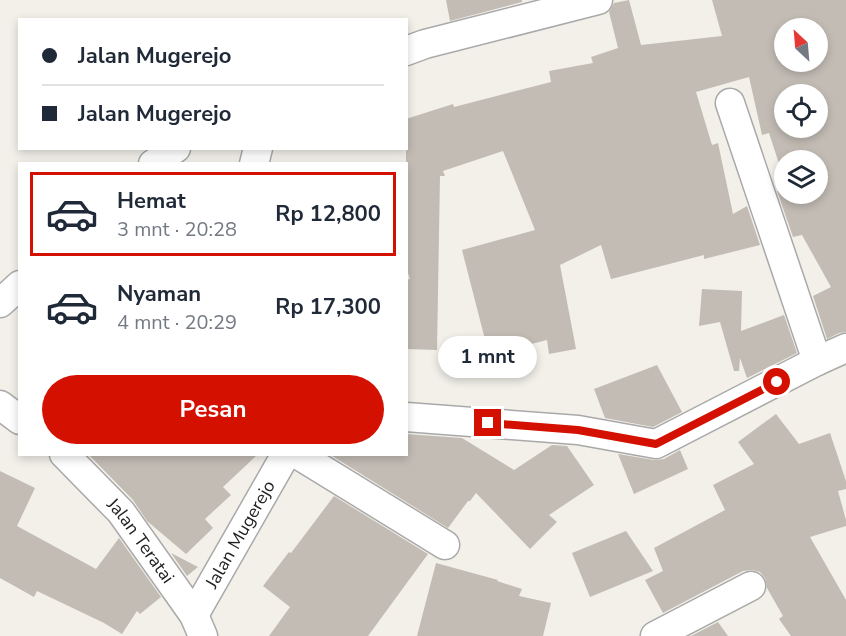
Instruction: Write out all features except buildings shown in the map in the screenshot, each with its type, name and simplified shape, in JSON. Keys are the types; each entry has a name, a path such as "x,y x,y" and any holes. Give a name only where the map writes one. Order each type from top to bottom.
{"street":[{"path":"408,50 424,44 598,0"},
{"path":"730,103 817,361"},
{"path":"156,162 173,150"},
{"path":"0,303 18,287"},
{"path":"408,417 578,430 656,444 846,348"},
{"path":"0,405 18,418"},
{"name":"Jalan Teratai","path":"66,456 122,512 199,626"},
{"name":"Jalan Mugerejo","path":"199,626 285,456"},
{"path":"300,456 445,545"},
{"path":"655,636 751,586"}],"route":[{"path":"488,423 578,430 656,444 777,382"}]}
